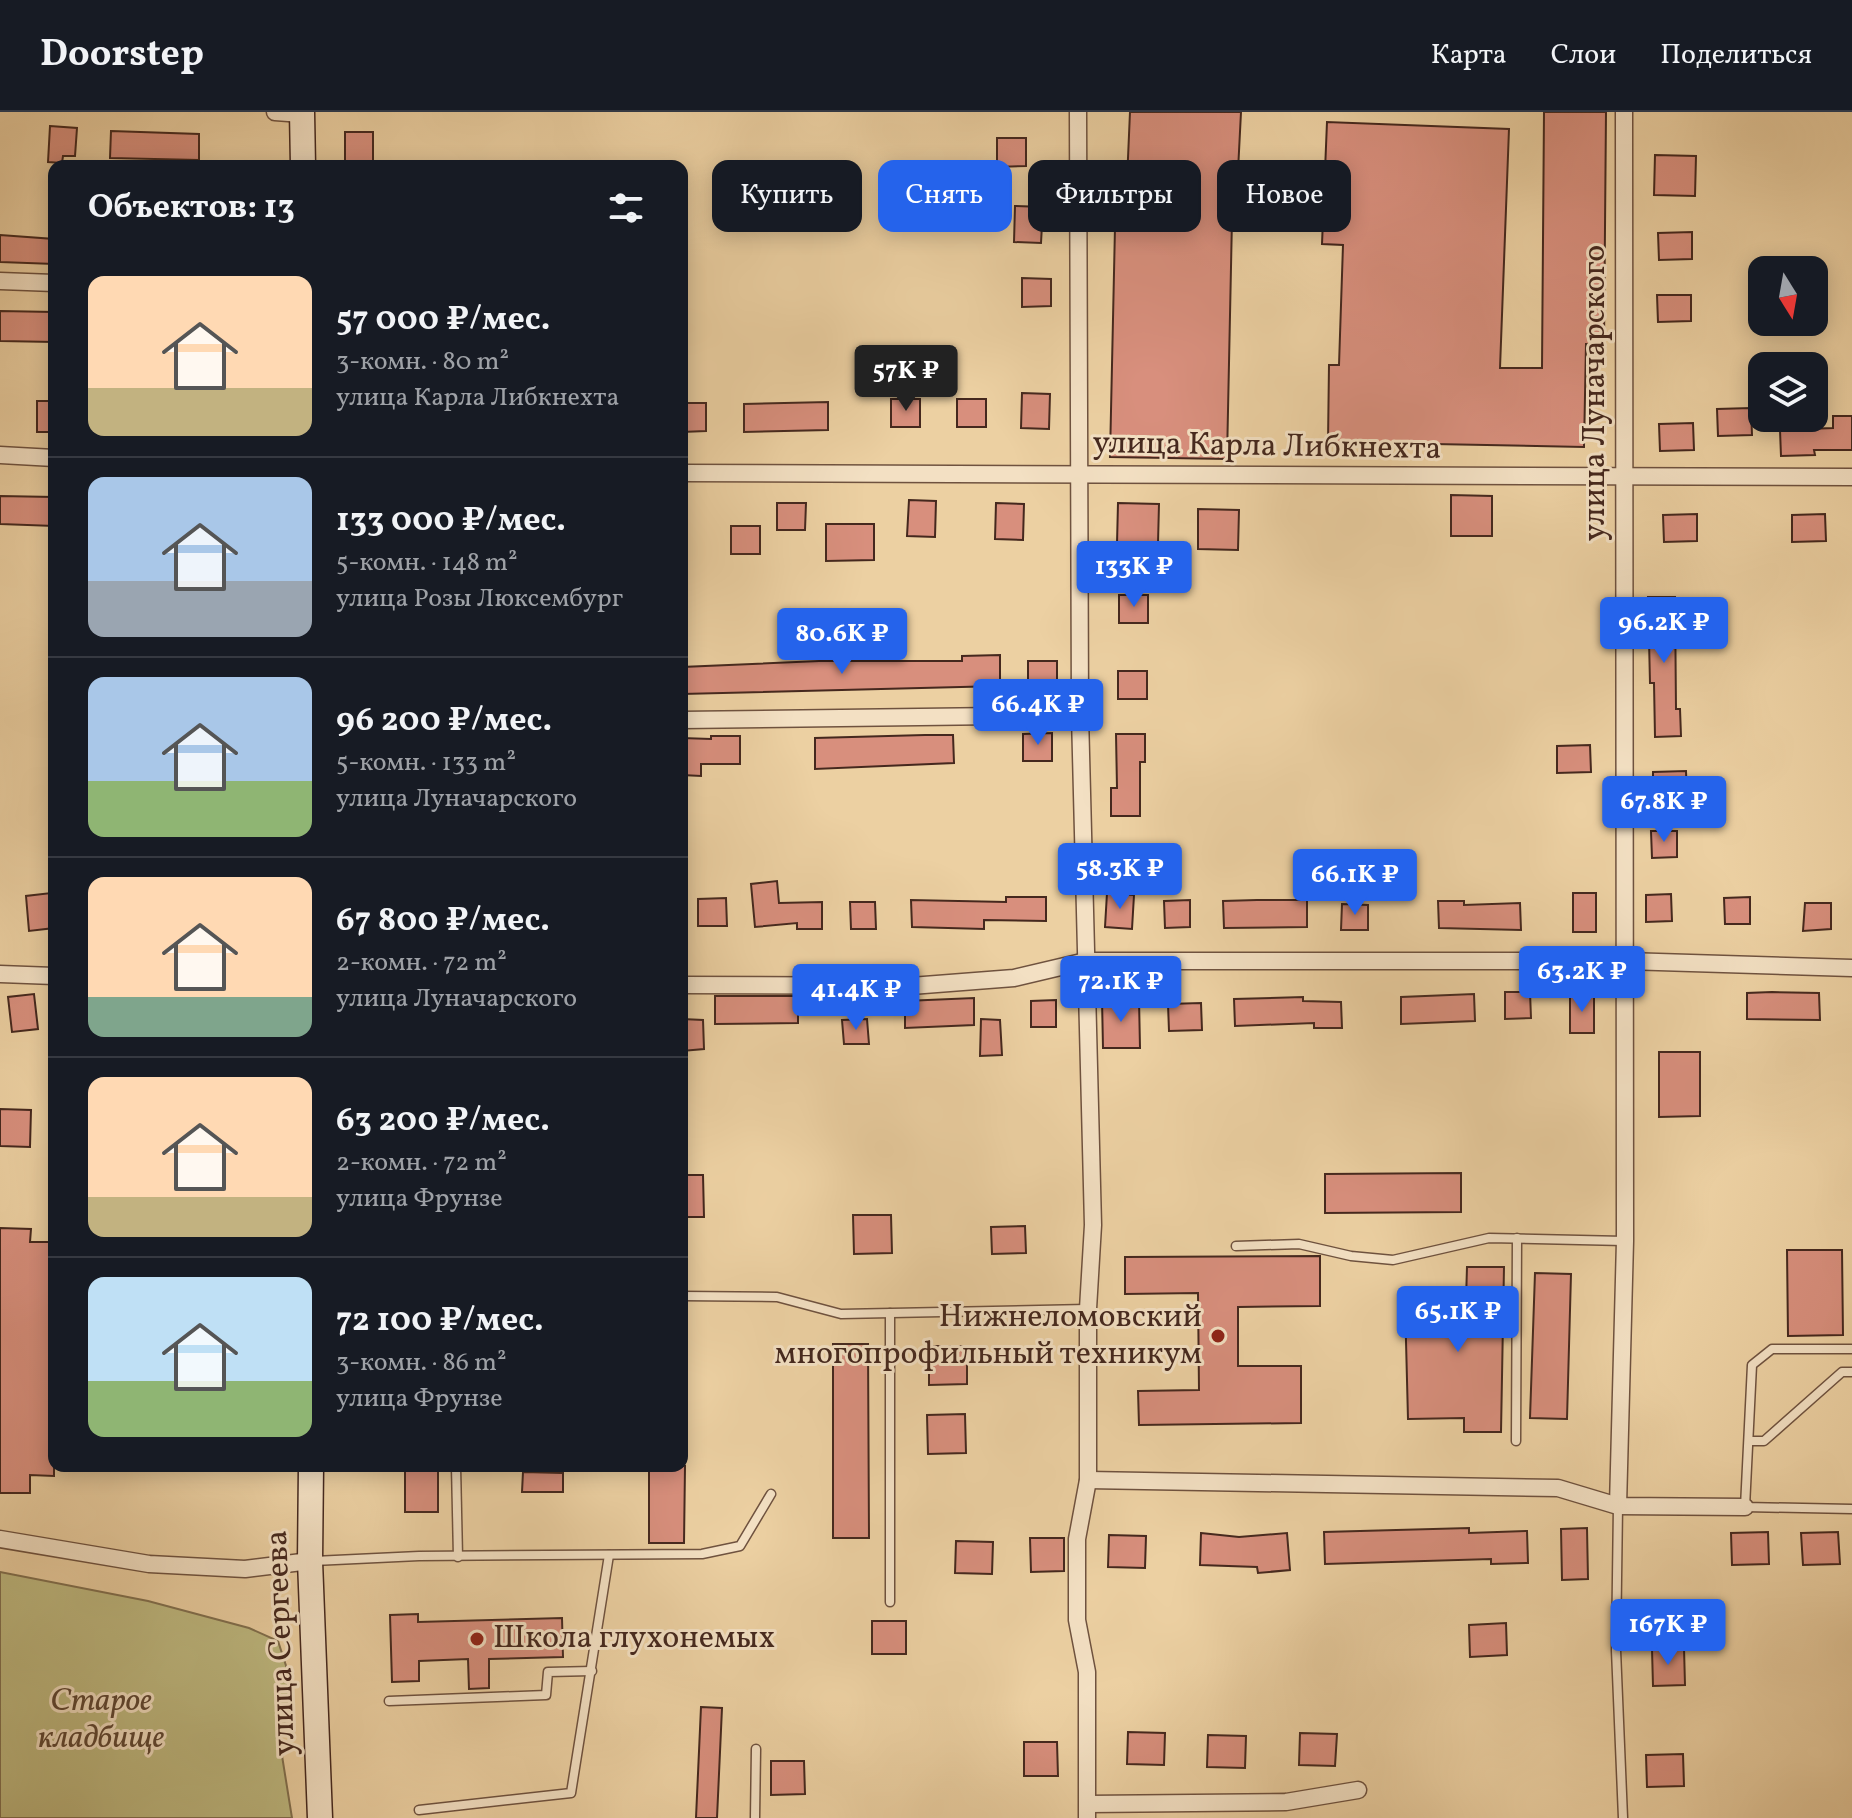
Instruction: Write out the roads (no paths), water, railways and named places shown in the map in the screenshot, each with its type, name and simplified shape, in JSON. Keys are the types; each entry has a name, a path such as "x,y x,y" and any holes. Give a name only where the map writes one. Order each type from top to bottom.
{"main road":[{"path":"302,113 303,160"},
{"name":"улица Сергеева","path":"311,1472 310,1561 320,1818"}],"street":[{"path":"275,112 302,113"},
{"path":"1078,112 1082,473 1080,715 1093,1225 1088,1309 1088,1480 1077,1539 1077,1620 1087,1672 1088,1811 1286,1802 1358,1790"},
{"name":"улица Луначарского","path":"1618,1506 1625,1241 1624,112"},
{"path":"0,281 48,283"},
{"path":"0,455 48,458"},
{"name":"улица Карла Либкнехта","path":"688,473 1852,477"},
{"path":"688,720 1080,715"},
{"path":"688,985 911,986 1014,978 1086,961 1626,961 1852,968"},
{"path":"0,974 48,976"},
{"path":"1088,1480 1558,1488 1618,1506 1745,1507"},
{"path":"0,1539 149,1564 245,1569 310,1561"}],"lane":[{"path":"1236,1246 1299,1244 1351,1256 1393,1260 1489,1238 1625,1241"},
{"path":"1516,1441 1517,1238"},
{"path":"688,1296 777,1297 841,1314 1088,1309"},
{"path":"890,1313 890,1602"},
{"path":"1852,1349 1772,1349 1752,1365 1745,1507 1852,1509"},
{"path":"1749,1441 1764,1441 1842,1372 1852,1372"},
{"path":"456,1472 458,1557"},
{"path":"310,1561 702,1554 740,1546 771,1494"},
{"path":"1618,1506 1616,1650 1623,1818"},
{"path":"419,1810 571,1793 609,1555"},
{"path":"389,1701 546,1695 548,1672 592,1671"},
{"path":"755,1818 756,1749"}],"place":[{"name":"Нижнеломовский многопрофильный техникум","path":"1218,1336"},
{"name":"Школа глухонемых","path":"477,1639"}],"park label":[{"name":"Старое кладбище","path":"101,1720"}]}
